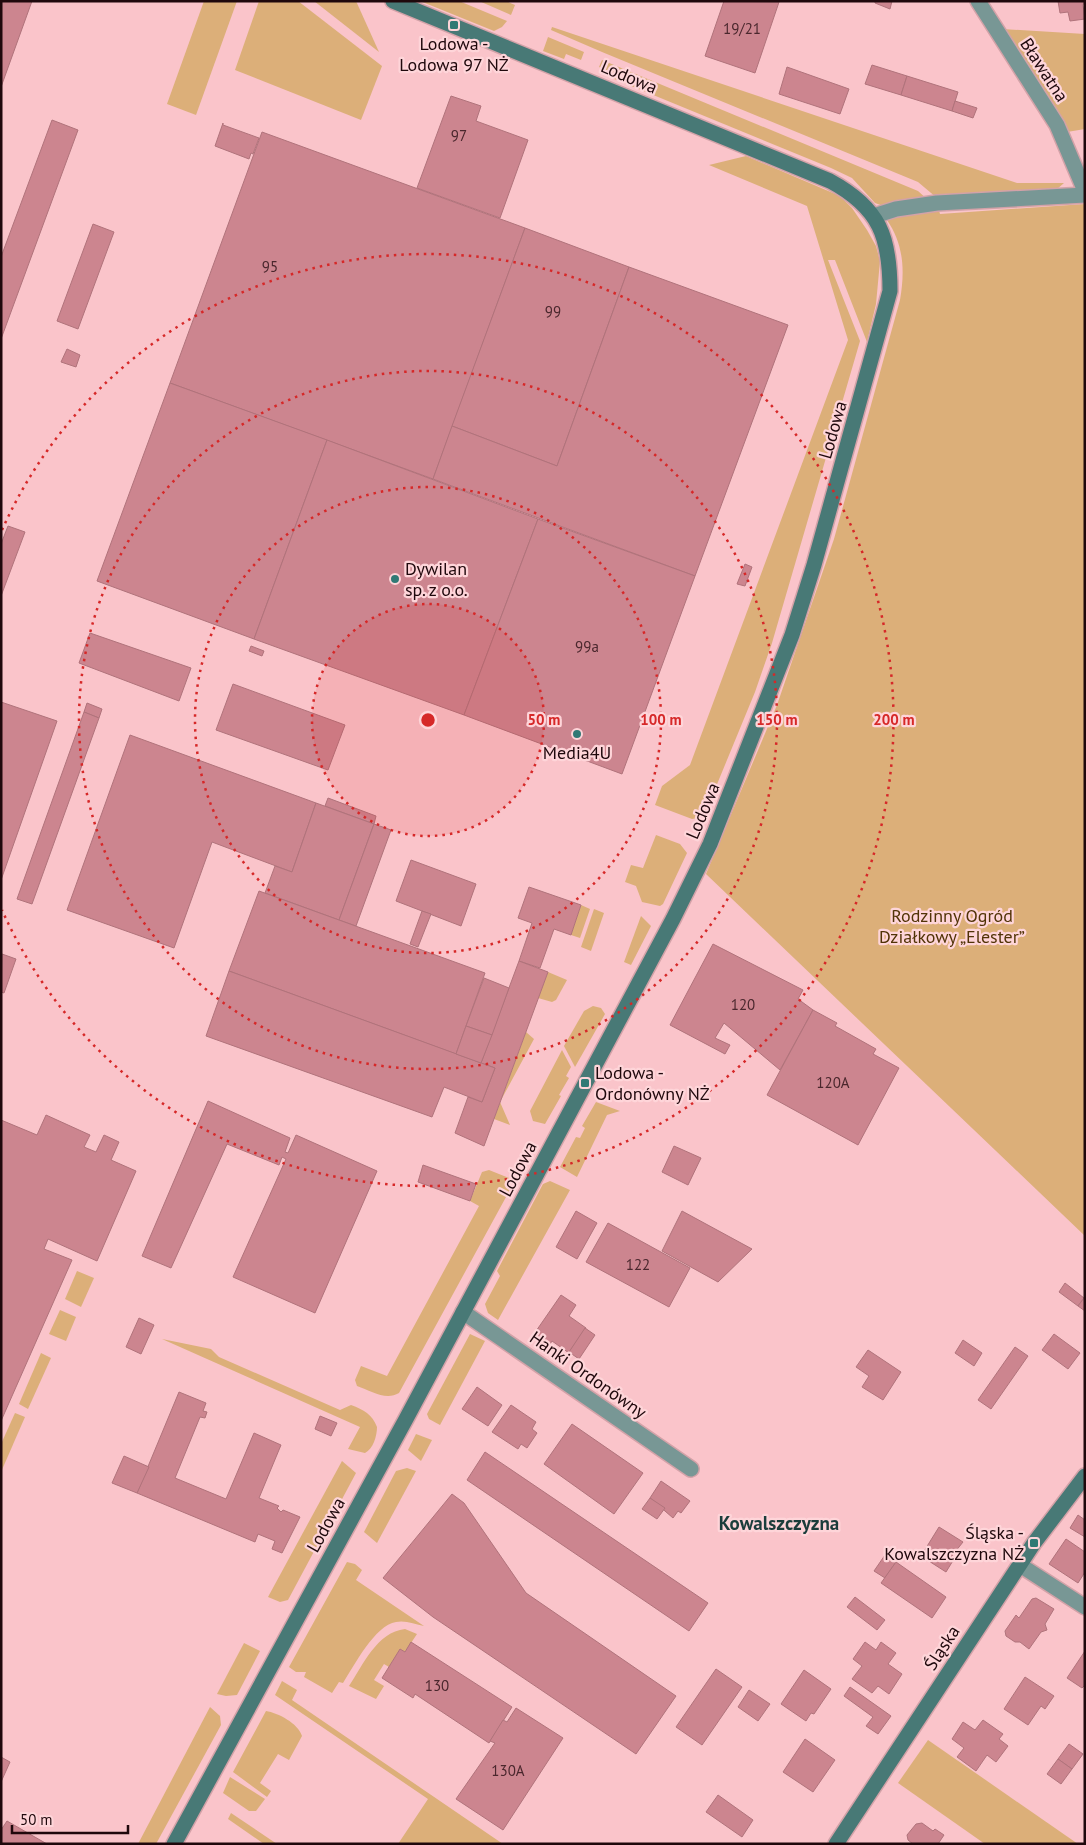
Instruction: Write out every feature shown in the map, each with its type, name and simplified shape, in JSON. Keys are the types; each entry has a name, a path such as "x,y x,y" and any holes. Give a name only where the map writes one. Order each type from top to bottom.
{"street":[{"name":"Lodowa","path":"174,1844 463,1312 660,943 702,860 731,793 786,651 814,565 890,291 890,261 885,238 874,216 849,191 830,181 393,1"},
{"name":"Bławatna","path":"978,1 1057,125 1085,190"},
{"path":"874,216 896,209 937,203 1085,195"},
{"name":"Hanki Ordonówny","path":"463,1312 692,1469"},
{"name":"Śląska","path":"836,1844 1020,1565 1085,1476"},
{"path":"1020,1565 1085,1607"}],"green space":[{"path":"204,1 237,1 196,115 167,104"},
{"path":"259,1 298,1 382,66 361,120 235,70"},
{"path":"314,1 356,1 379,52"},
{"path":"420,1 459,1 507,21 502,27 494,31"},
{"path":"479,1 506,1 515,5 511,15"},
{"path":"552,27 1017,183 1064,183 1056,190 937,198 918,182 602,52 551,30"},
{"path":"1002,29 1085,34 1085,129 1067,132"},
{"path":"548,37 584,52 581,60 566,54 564,59 543,51"},
{"path":"602,60 918,191 928,200 886,207 875,203 852,178 831,168 607,76 609,71 599,67"},
{"path":"746,156 840,196 852,208 867,230 876,246 880,261 876,304 867,342 835,260 828,260 860,341 772,643 755,692 706,811 703,817 692,819 655,805 662,786 690,765 848,340 807,206 709,165"},
{"name":"Rodzinny Ogród Działkowy „Elester”","path":"1085,204 1085,1236 706,874 777,705 834,539 900,300 903,269 902,258 897,239 887,220 938,207 940,214"},
{"path":"656,835 680,844 687,853 663,904 660,906 642,902 636,886 625,882 631,865 643,868"},
{"path":"581,905 590,909 580,938 571,935"},
{"path":"594,909 604,913 591,951 581,947"},
{"path":"641,916 651,926 631,965 624,962"},
{"path":"548,972 567,980 556,1000 552,1002 538,998"},
{"path":"593,1006 601,1008 605,1014 575,1067 564,1046 584,1011"},
{"path":"526,1032 534,1039 501,1101"},
{"path":"562,1050 571,1067 566,1076 569,1078 545,1124 533,1121 530,1111"},
{"path":"500,1102 510,1125 494,1119"},
{"path":"596,1102 620,1111 607,1115 577,1177 560,1167 576,1137 580,1138 585,1128 582,1126"},
{"path":"489,1170 509,1178 512,1186 399,1393 384,1396 357,1386 355,1380 361,1366 387,1376 479,1206 470,1201 482,1172"},
{"path":"550,1181 570,1190 498,1320 488,1313 485,1304 500,1276 497,1271 543,1184"},
{"path":"77,1271 94,1278 81,1307 65,1299"},
{"path":"60,1310 76,1317 66,1341 49,1334"},
{"path":"470,1334 485,1341 440,1425 429,1419 427,1414"},
{"path":"162,1339 211,1349 219,1357 340,1410 351,1405 360,1409 370,1416 377,1427 372,1445 365,1453 348,1449 360,1427"},
{"path":"41,1353 51,1358 28,1409 19,1404"},
{"path":"15,1413 25,1417 1,1472 1,1444"},
{"path":"416,1434 432,1440 421,1461 408,1450"},
{"path":"342,1461 356,1473 288,1600 280,1602 268,1597"},
{"path":"407,1468 416,1471 377,1543 364,1532 396,1471"},
{"path":"347,1562 355,1564 362,1570 356,1580 424,1626 396,1622 380,1630 359,1657 343,1683 339,1682 332,1693 304,1677 306,1672 296,1672 289,1667"},
{"path":"405,1629 417,1634 405,1652 400,1649 389,1667 384,1664 374,1680 384,1686 376,1699 349,1686 365,1660 379,1643 395,1631"},
{"path":"244,1643 260,1651 237,1695 226,1696 217,1694"},
{"path":"282,1681 297,1690 292,1700 503,1844 398,1844 428,1799 275,1695"},
{"path":"210,1707 220,1716 221,1725 156,1844 138,1844"},
{"path":"266,1711 287,1719 300,1731 302,1736 289,1760 278,1754 260,1783 271,1791 267,1797 233,1772"},
{"path":"928,1740 1078,1844 985,1844 898,1783"},
{"path":"230,1777 265,1799 256,1811 249,1811 223,1793"},
{"path":"231,1813 277,1844 264,1844 228,1819"}],"building":[{"path":"1,1 32,1 1,87"},
{"path":"724,1 779,2 755,73 705,56"},
{"path":"875,1 892,1 890,9 875,3"},
{"path":"1058,1 1085,1 1083,5 1085,19 1070,21 1068,12 1060,13"},
{"path":"872,65 907,76 901,95 865,84"},
{"path":"787,67 849,89 840,114 779,94"},
{"path":"907,76 958,92 952,111 901,95"},
{"path":"451,96 481,106 476,121 528,140 500,218 417,188"},
{"path":"955,101 977,108 973,118 952,111"},
{"path":"52,120 78,130 1,339 1,257"},
{"path":"223,123 223,125 259,138 249,159 215,146"},
{"path":"262,132 525,228 433,479 170,383"},
{"path":"93,224 114,232 78,329 57,321"},
{"path":"525,228 629,267 557,466 452,426"},
{"path":"629,267 788,325 695,576 433,479 452,426 557,466"},
{"path":"67,349 80,355 76,367 61,362"},
{"path":"170,383 327,440 254,639 97,581"},
{"name":"Dywilan sp. z o.o.","path":"327,440 538,519 464,715 254,639"},
{"path":"538,519 695,576 622,774 464,715"},
{"path":"8,526 25,532 1,596 1,544"},
{"path":"745,564 752,567 745,586 737,584"},
{"path":"90,633 191,668 179,701 79,663"},
{"path":"251,646 264,651 262,656 249,651"},
{"path":"233,684 345,725 328,770 216,730"},
{"path":"1,702 57,721 1,880"},
{"path":"87,703 102,709 99,718 84,712"},
{"path":"84,712 99,718 32,904 17,899"},
{"path":"130,735 316,803 292,872 212,842 174,948 67,910"},
{"path":"328,798 376,816 374,824 325,806"},
{"path":"316,803 374,824 339,920 265,893 275,866 292,872"},
{"path":"374,824 391,830 356,926 339,920"},
{"path":"411,860 476,884 461,926 396,901"},
{"path":"529,887 581,905 571,935 554,929 540,968 519,961 532,923 518,918"},
{"path":"259,891 485,973 456,1054 229,971"},
{"path":"422,911 431,914 418,947 410,944"},
{"path":"713,944 803,990 798,999 813,1010 780,1070 724,1023 715,1038 730,1045 725,1054 670,1025"},
{"path":"2,954 16,959 4,993 1,992"},
{"path":"519,961 548,972 484,1146 455,1133 468,1097 482,1102 495,1068 481,1063"},
{"path":"229,971 495,1068 482,1102 444,1087 432,1117 206,1036"},
{"path":"484,978 509,988 492,1035 466,1026"},
{"path":"813,1010 837,1023 835,1026 876,1049 873,1054 899,1068 858,1145 767,1095"},
{"path":"466,1026 492,1035 481,1063 456,1054"},
{"path":"208,1101 290,1138 285,1152 288,1153 296,1135 377,1171 315,1313 233,1277 286,1159 282,1157 279,1165 227,1144 171,1268 142,1256"},
{"path":"46,1115 90,1135 84,1147 96,1152 104,1135 119,1142 111,1160 136,1171 97,1261 48,1239 44,1249 72,1260 1,1421 1,1120 37,1135"},
{"path":"674,1146 701,1158 688,1185 662,1172"},
{"path":"423,1165 476,1184 470,1201 418,1182"},
{"path":"576,1211 597,1223 577,1259 556,1247"},
{"path":"682,1211 752,1249 718,1282 662,1251"},
{"path":"608,1223 690,1268 669,1307 586,1262"},
{"path":"1065,1283 1084,1298 1078,1306 1059,1292"},
{"path":"561,1295 576,1305 569,1316 586,1328 569,1353 552,1341 550,1344 534,1334"},
{"path":"1085,1298 1085,1311 1078,1306"},
{"path":"139,1318 154,1325 141,1354 126,1347"},
{"path":"585,1328 595,1335 579,1359 569,1352"},
{"path":"1054,1334 1080,1353 1068,1369 1042,1350"},
{"path":"963,1340 982,1353 974,1366 955,1353"},
{"path":"1015,1347 1028,1356 991,1409 978,1400"},
{"path":"868,1350 901,1372 883,1400 862,1387 869,1376 856,1367"},
{"path":"477,1387 502,1405 488,1426 462,1409"},
{"path":"179,1392 206,1403 203,1411 207,1412 205,1418 200,1417 175,1478 226,1499 254,1433 281,1445 259,1498 279,1506 277,1508 281,1512 283,1510 300,1517 282,1553 272,1549 275,1541 258,1534 255,1542 137,1493"},
{"path":"511,1405 536,1422 532,1429 537,1433 527,1448 521,1444 518,1449 492,1432"},
{"path":"320,1416 337,1423 331,1436 315,1429"},
{"path":"572,1424 643,1473 614,1514 544,1464"},
{"path":"485,1452 708,1603 689,1631 467,1480"},
{"path":"124,1456 149,1467 137,1493 112,1483"},
{"path":"661,1481 690,1501 681,1513 678,1511 673,1518 650,1498"},
{"path":"452,1494 464,1503 526,1593 676,1696 636,1754 433,1617 383,1578"},
{"path":"650,1498 665,1508 657,1519 642,1509"},
{"path":"1078,1515 1085,1520 1085,1537 1070,1528"},
{"path":"939,1527 963,1542 951,1557 954,1559 946,1572 921,1556"},
{"path":"1066,1539 1085,1552 1085,1572 1078,1583 1049,1564"},
{"path":"885,1555 896,1562 885,1578 874,1571"},
{"path":"896,1562 946,1597 932,1618 881,1583"},
{"path":"855,1597 885,1620 877,1630 847,1607"},
{"path":"1036,1598 1054,1609 1045,1624 1047,1630 1041,1632 1029,1649 1020,1642 1015,1642 1006,1636 1005,1631 1016,1615 1019,1618 1032,1599"},
{"path":"411,1642 512,1707 489,1743 415,1694 413,1698 382,1678 400,1649 405,1652"},
{"path":"865,1642 876,1650 881,1642 896,1653 888,1664 902,1674 889,1694 878,1686 872,1693 852,1679 862,1666 853,1659"},
{"path":"1085,1651 1085,1685 1082,1688 1067,1678"},
{"path":"716,1669 742,1687 702,1745 676,1727"},
{"path":"804,1670 831,1689 814,1714 811,1713 806,1721 781,1704"},
{"path":"1025,1677 1054,1696 1045,1709 1041,1706 1028,1725 1004,1709"},
{"path":"850,1687 891,1716 878,1734 866,1726 873,1717 844,1696"},
{"path":"749,1690 770,1704 758,1721 738,1707"},
{"path":"516,1708 563,1738 503,1830 456,1799 495,1743 490,1741 503,1720 507,1722"},
{"path":"983,1720 1003,1734 999,1739 1008,1746 996,1762 987,1755 976,1771 957,1757 964,1748 952,1739 963,1722 975,1730"},
{"path":"805,1739 835,1760 813,1792 783,1772"},
{"path":"1069,1744 1083,1754 1072,1769 1058,1759"},
{"path":"1,1757 10,1762 1,1782"},
{"path":"1058,1759 1072,1769 1061,1784 1047,1774"},
{"path":"718,1795 753,1820 742,1837 706,1812"},
{"path":"7,1821 47,1844 1,1844 1,1830"},
{"path":"922,1823 933,1831 935,1829 944,1835 938,1844 913,1844 908,1840 907,1835 916,1824"}],"place":[{"name":"Lodowa - Lodowa 97 NŻ","path":"454,25"},
{"name":"Dywilan sp. z o.o.","path":"395,579"},
{"name":"Media4U","path":"577,734"},
{"name":"Lodowa - Ordonówny NŻ","path":"585,1083"},
{"name":"Śląska - Kowalszczyzna NŻ","path":"1034,1543"}],"district":[{"name":"Kowalszczyzna","path":"779,1523"}]}
